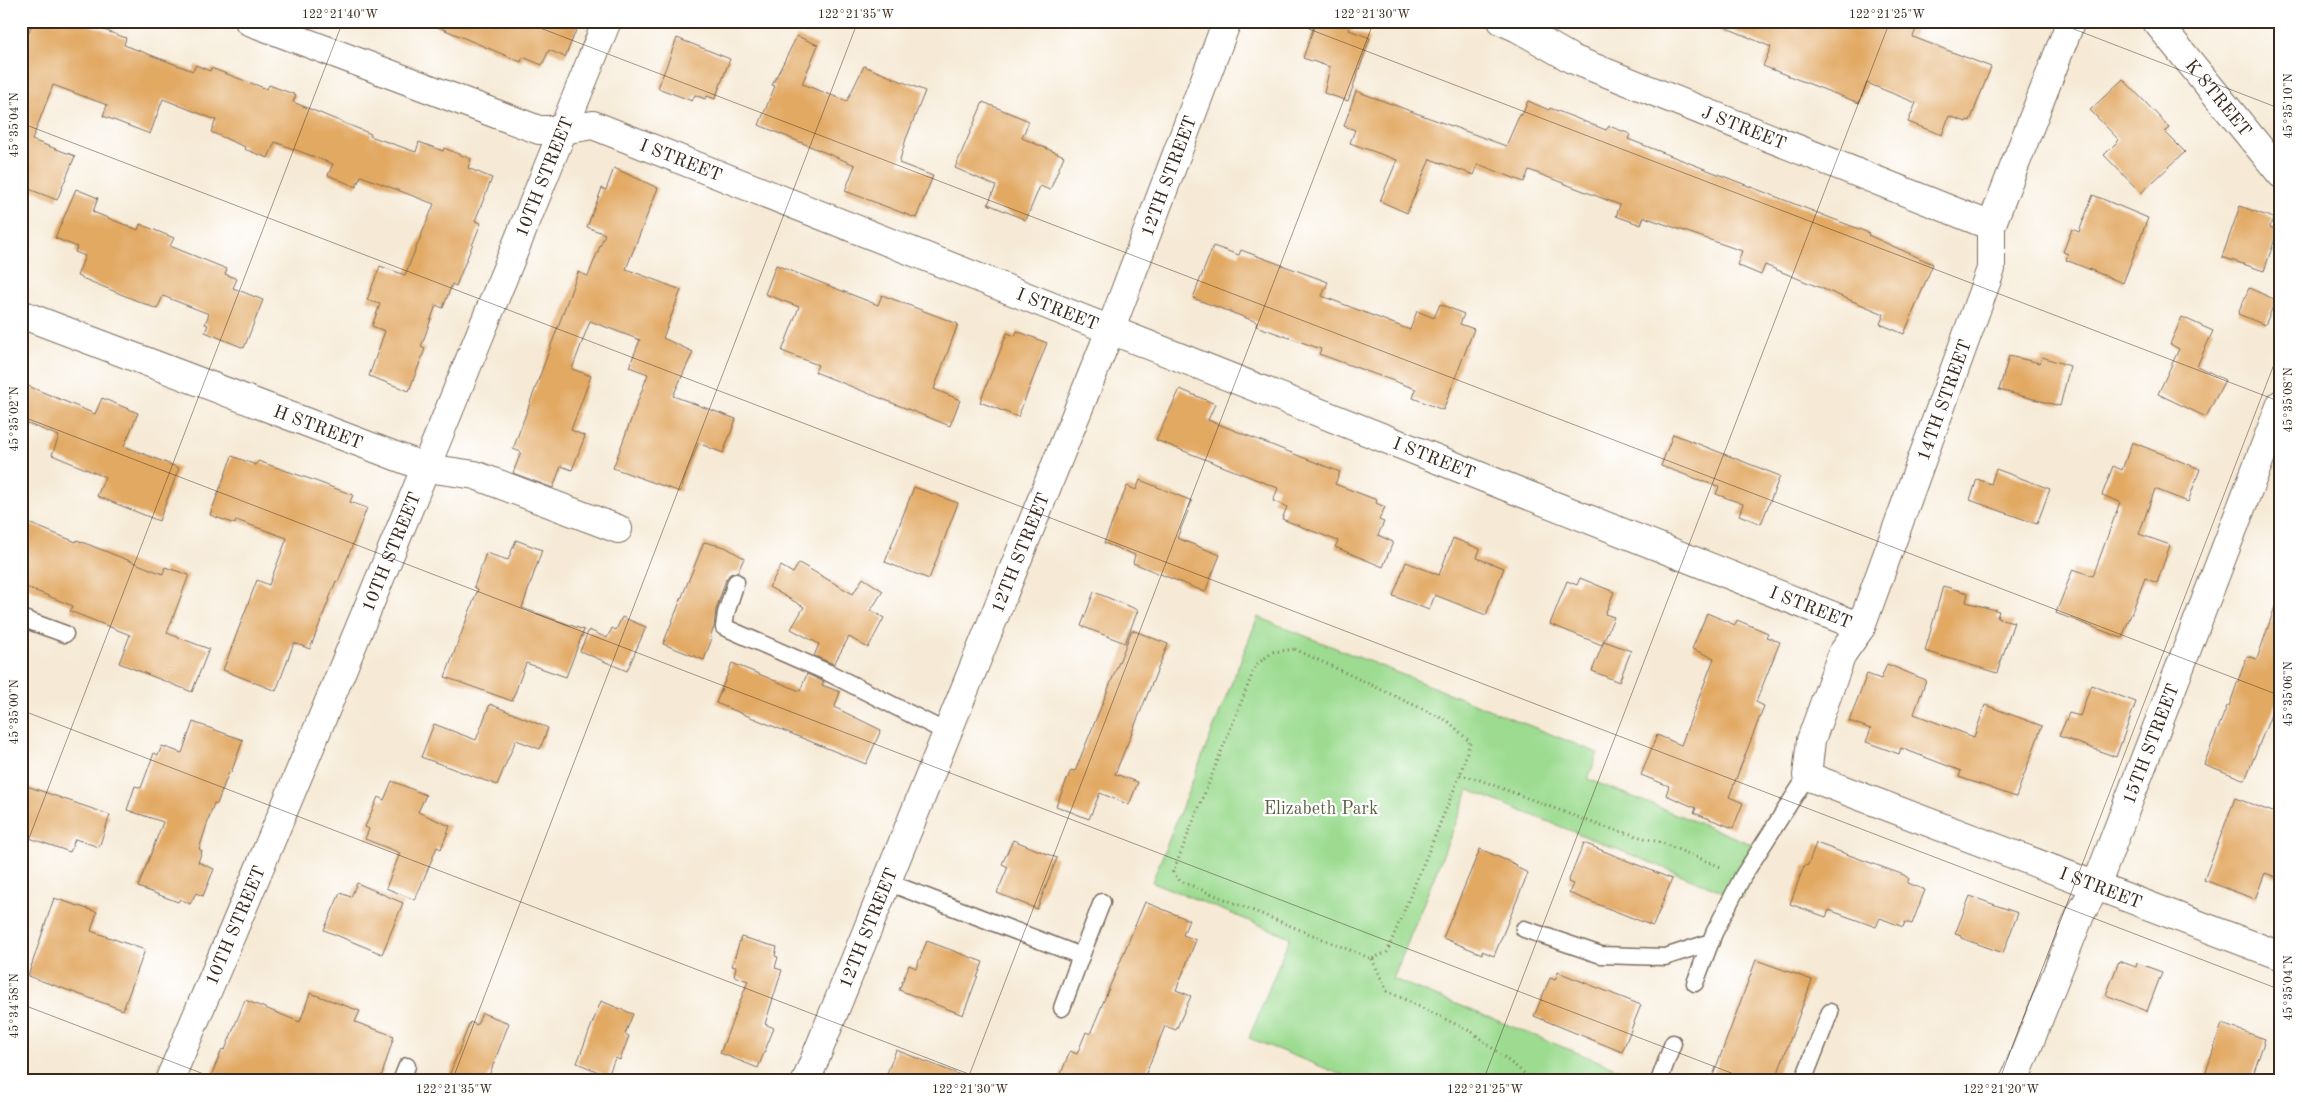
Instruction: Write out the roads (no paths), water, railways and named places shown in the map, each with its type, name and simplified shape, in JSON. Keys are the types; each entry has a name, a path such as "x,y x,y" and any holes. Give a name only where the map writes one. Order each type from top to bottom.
{"street":[{"name":"I STREET","path":"248,21 539,130 563,130 593,126 1861,627"},
{"name":"10TH STREET","path":"169,1081 305,763 427,468 607,21"},
{"name":"12TH STREET","path":"806,1081 1110,331 1227,21"},
{"name":"J STREET","path":"1502,21 1572,59 1991,226"},
{"name":"14TH STREET","path":"1807,776 1811,740 1842,654 1861,627 1991,269 1991,226 2072,21"},
{"name":"K STREET","path":"2156,21 2281,174"},
{"name":"H STREET","path":"21,314 427,468 475,475 618,529"},
{"name":"15TH STREET","path":"2014,1081 2080,915 2096,886 2281,404"},
{"name":"I STREET","path":"1807,776 2281,956"}],"lane":[{"path":"736,582 726,613 724,627 829,673 946,732"},
{"path":"21,618 65,634"},
{"path":"1695,983 1711,942 1743,876 1807,776"},
{"path":"886,882 1082,956"},
{"path":"1062,1008 1102,902"},
{"path":"1524,929 1601,955 1665,957 1711,942"},
{"path":"1803,1081 1830,1012"},
{"path":"1659,1081 1673,1042"}],"park label":[{"name":"Elizabeth Park","path":"1321,808"}]}
